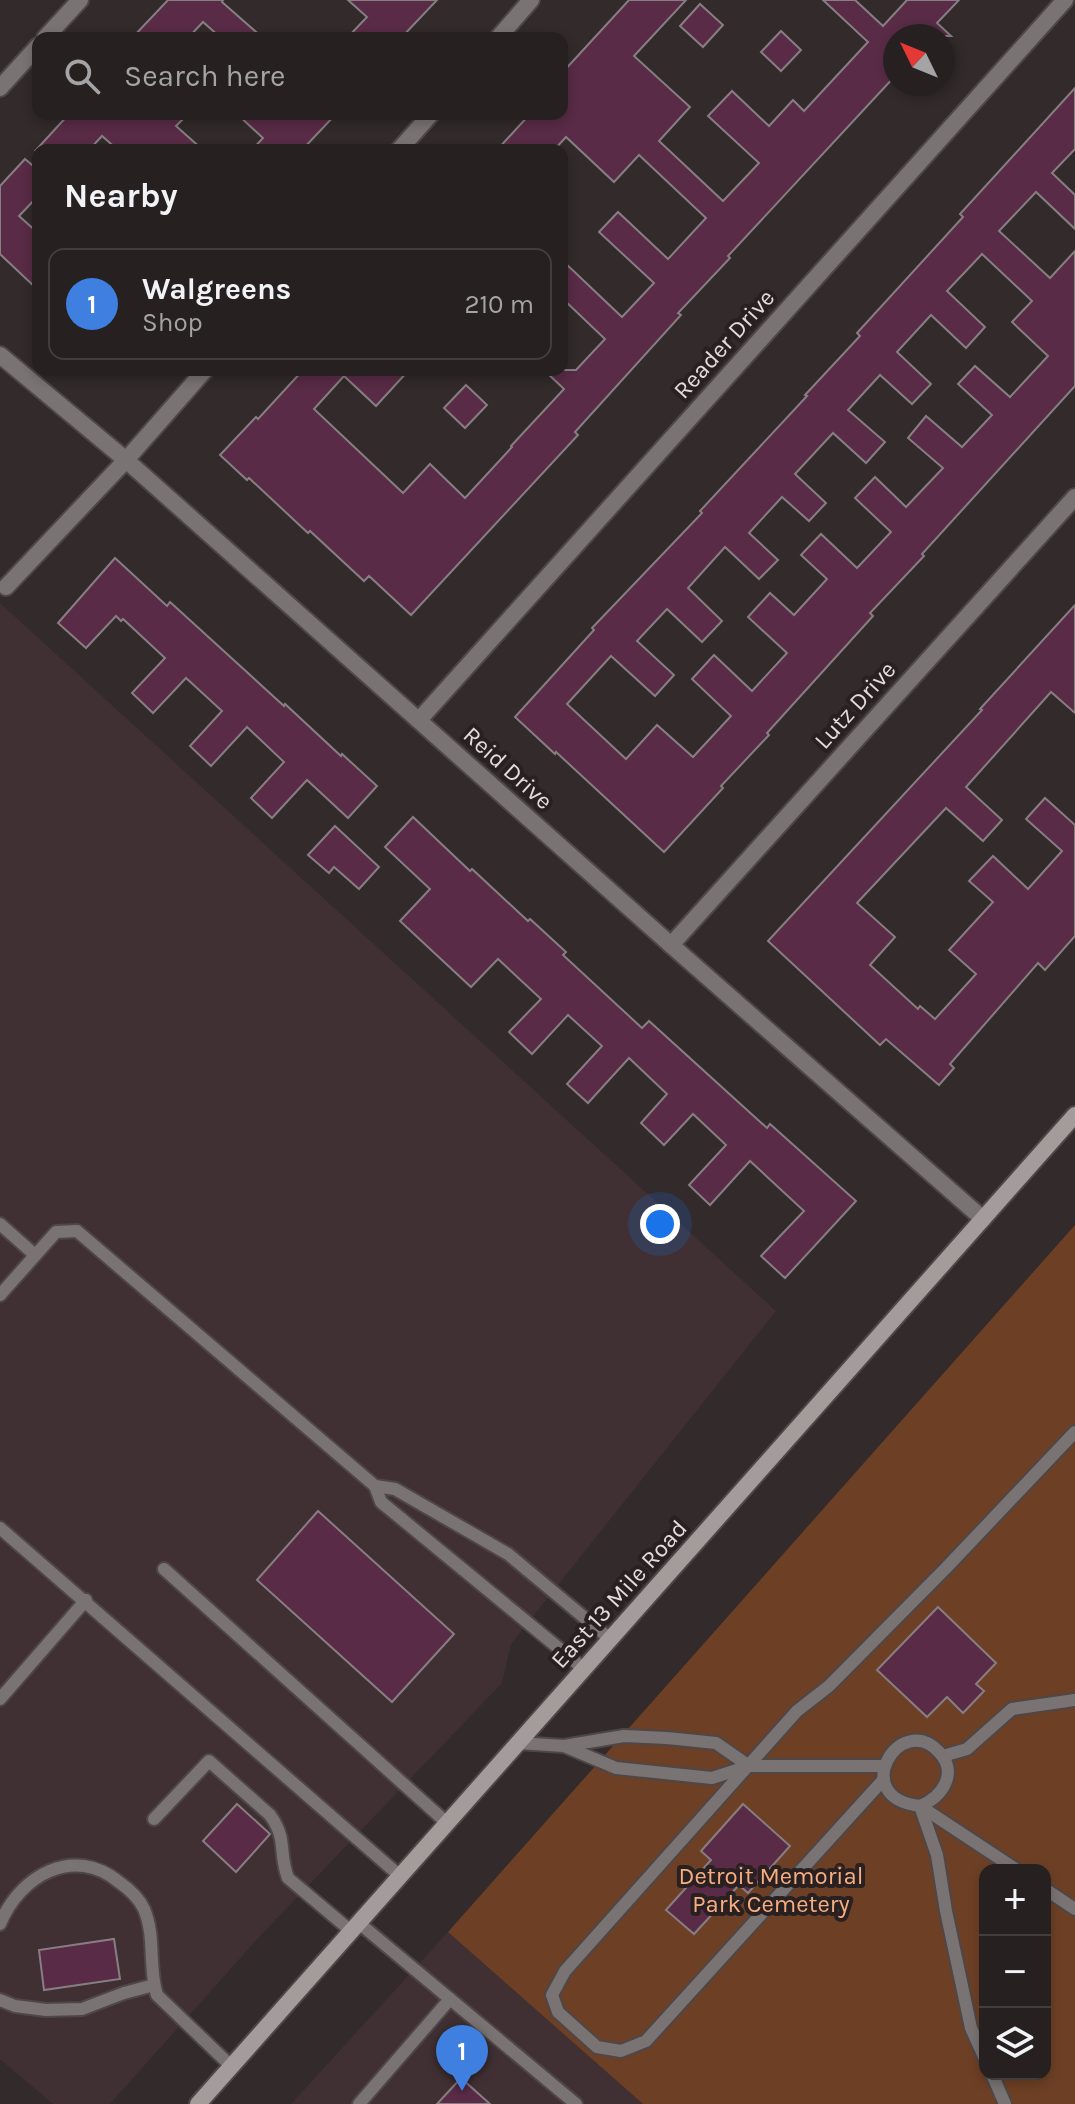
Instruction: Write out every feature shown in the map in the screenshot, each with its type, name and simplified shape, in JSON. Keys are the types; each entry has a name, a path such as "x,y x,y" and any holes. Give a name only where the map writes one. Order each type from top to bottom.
{"main road":[{"name":"East 13 Mile Road","path":"198,2104 1075,1115"}],"street":[{"path":"51,32 80,0"},
{"path":"503,32 531,0"},
{"name":"Reader Drive","path":"419,720 1065,0"},
{"path":"0,88 32,53"},
{"path":"404,144 426,120"},
{"name":"Reid Drive","path":"0,355 126,460 983,1219"},
{"path":"6,587 126,460 200,376"},
{"name":"Lutz Drive","path":"671,945 1075,497"}],"lane":[{"path":"0,1224 35,1255"},
{"path":"0,1295 56,1232 77,1231 375,1486 381,1502 584,1669"},
{"path":"884,1772 888,1791 896,1800 920,1806 932,1801 941,1792 947,1768 943,1756 934,1747 922,1742 898,1746 889,1755 884,1772 646,2041 621,2051 597,2047 558,2012 552,1995 565,1971 797,1711 829,1686 914,1601 1075,1432"},
{"path":"375,1486 395,1489 508,1554 610,1639"},
{"path":"0,1528 400,1876"},
{"path":"164,1569 447,1823"},
{"path":"0,1699 86,1600"},
{"path":"943,1756 967,1749 1012,1709 1075,1700"},
{"path":"518,1743 564,1746 624,1736 716,1743 749,1766"},
{"path":"564,1746 616,1768 712,1778 749,1766 884,1772"},
{"path":"154,1819 209,1761 270,1815 278,1826 288,1878 450,1999 576,2104"},
{"path":"920,1806 1008,1864"},
{"path":"920,1806 937,1855 971,2028 979,2046"},
{"path":"0,1924 15,1898 44,1872 82,1864 107,1872 130,1891 143,1907 151,1932 157,1995 231,2066"},
{"path":"1051,1893 1075,1909"},
{"path":"0,2000 15,2006 46,2010 82,2009 154,1985"},
{"path":"359,2104 450,1999"},
{"path":"995,2080 1005,2104"}],"shaded area":[{"path":"0,603 776,1311 511,1644 502,1683 260,1936 110,2104 53,2104 0,2059"},
{"path":"448,1932 643,2104 291,2104"}],"green space":[{"name":"Detroit Memorial Park Cemetery","path":"1075,1225 1075,2104 643,2104 448,1932"}],"building":[{"path":"168,0 223,0 256,32 214,32 203,22 194,32 138,32"},
{"path":"348,0 437,0 407,32 353,32 367,17"},
{"path":"629,0 686,0 634,56 690,107 659,141 723,201 759,163 708,116 732,91 769,126 793,100 804,111 868,42 823,0 855,0 883,26 883,89 728,256 730,258 678,313 681,315 575,432 578,435 411,615 369,576 364,581 220,455 297,376 344,376 314,409 403,493 430,464 465,498 564,389 550,376 568,376 568,370 576,370 605,339 568,304 568,266 622,317 654,283 599,232 618,212 668,259 706,218 639,155 614,182 566,137 560,144 502,144 524,120 568,120 568,66"},
{"path":"907,0 959,0 937,23 885,24"},
{"path":"700,4 723,25 703,47 680,26"},
{"path":"781,31 801,50 781,71 761,52"},
{"path":"1075,88 1075,149 1052,173 1075,195 1075,229 1036,192 999,231 1050,278 1075,251 1075,386 922,554 924,556 870,613 873,616 664,852 515,717 594,630 592,628 702,513 700,511 807,396 860,336 857,333 963,217 960,214","holes":["982,254 1032,301 1012,322 1048,356 1010,397 975,366 958,384 992,415 962,447 926,416 908,438 943,468 906,507 875,477 855,498 891,532 857,568 821,534 801,555 827,579 794,615 770,593 748,617 787,653 752,691 714,655 692,679 731,716 693,757 657,725 626,759 567,704 611,656 655,696 674,675 637,641 667,609 702,642 722,621 688,588 725,547 759,579 778,560 749,533 782,497 809,521 826,503 795,474 833,433 866,463 885,442 848,410 880,375 912,404 931,384 897,352 931,315 966,348 985,327 947,291"]},
{"path":"64,120 182,120 176,126 196,144 111,144 102,136 95,144 42,144"},
{"path":"244,120 330,120 308,144 258,144 263,138"},
{"path":"25,159 32,165 32,202 19,216 32,228 32,284 0,254 0,186"},
{"path":"344,376 404,376 376,406"},
{"path":"466,385 487,405 465,428 444,408"},
{"path":"115,558 167,606 170,602 377,786 348,818 307,780 272,818 251,798 284,762 247,727 211,766 190,746 222,711 186,678 153,713 132,693 165,658 116,616 86,648 58,623"},
{"path":"1075,605 1075,713 1051,692 966,787 1002,820 983,841 946,808 857,903 895,937 870,965 918,1009 920,1006 935,1019 976,974 949,950 993,902 969,881 993,856 1028,889 1062,851 1026,819 1045,798 1075,825 1075,936 1045,970 1038,963 950,1064 954,1068 939,1085 886,1039 880,1045 768,941"},
{"path":"413,817 470,871 472,869 566,952 563,955 642,1028 649,1021 767,1128 770,1124 856,1201 785,1278 761,1256 804,1211 750,1161 710,1205 689,1185 726,1145 693,1114 664,1145 641,1123 667,1094 629,1058 588,1103 567,1084 602,1046 568,1015 532,1054 509,1032 541,999 498,959 471,987 400,921 430,889 385,847"},
{"path":"335,826 379,867 359,889 334,867 329,873 308,855"},
{"path":"318,1511 454,1634 392,1702 257,1580"},
{"path":"938,1607 996,1663 976,1684 984,1691 963,1713 947,1697 927,1717 877,1670"},
{"path":"237,1804 270,1834 236,1872 203,1841"},
{"path":"743,1804 790,1846 748,1893 739,1885 694,1934 666,1910 711,1860 701,1851"},
{"path":"114,1939 120,1979 44,1990 39,1950"},
{"path":"461,2078 490,2104 437,2104"}],"place":[{"name":"Walgreens","path":"462,2091"}]}
